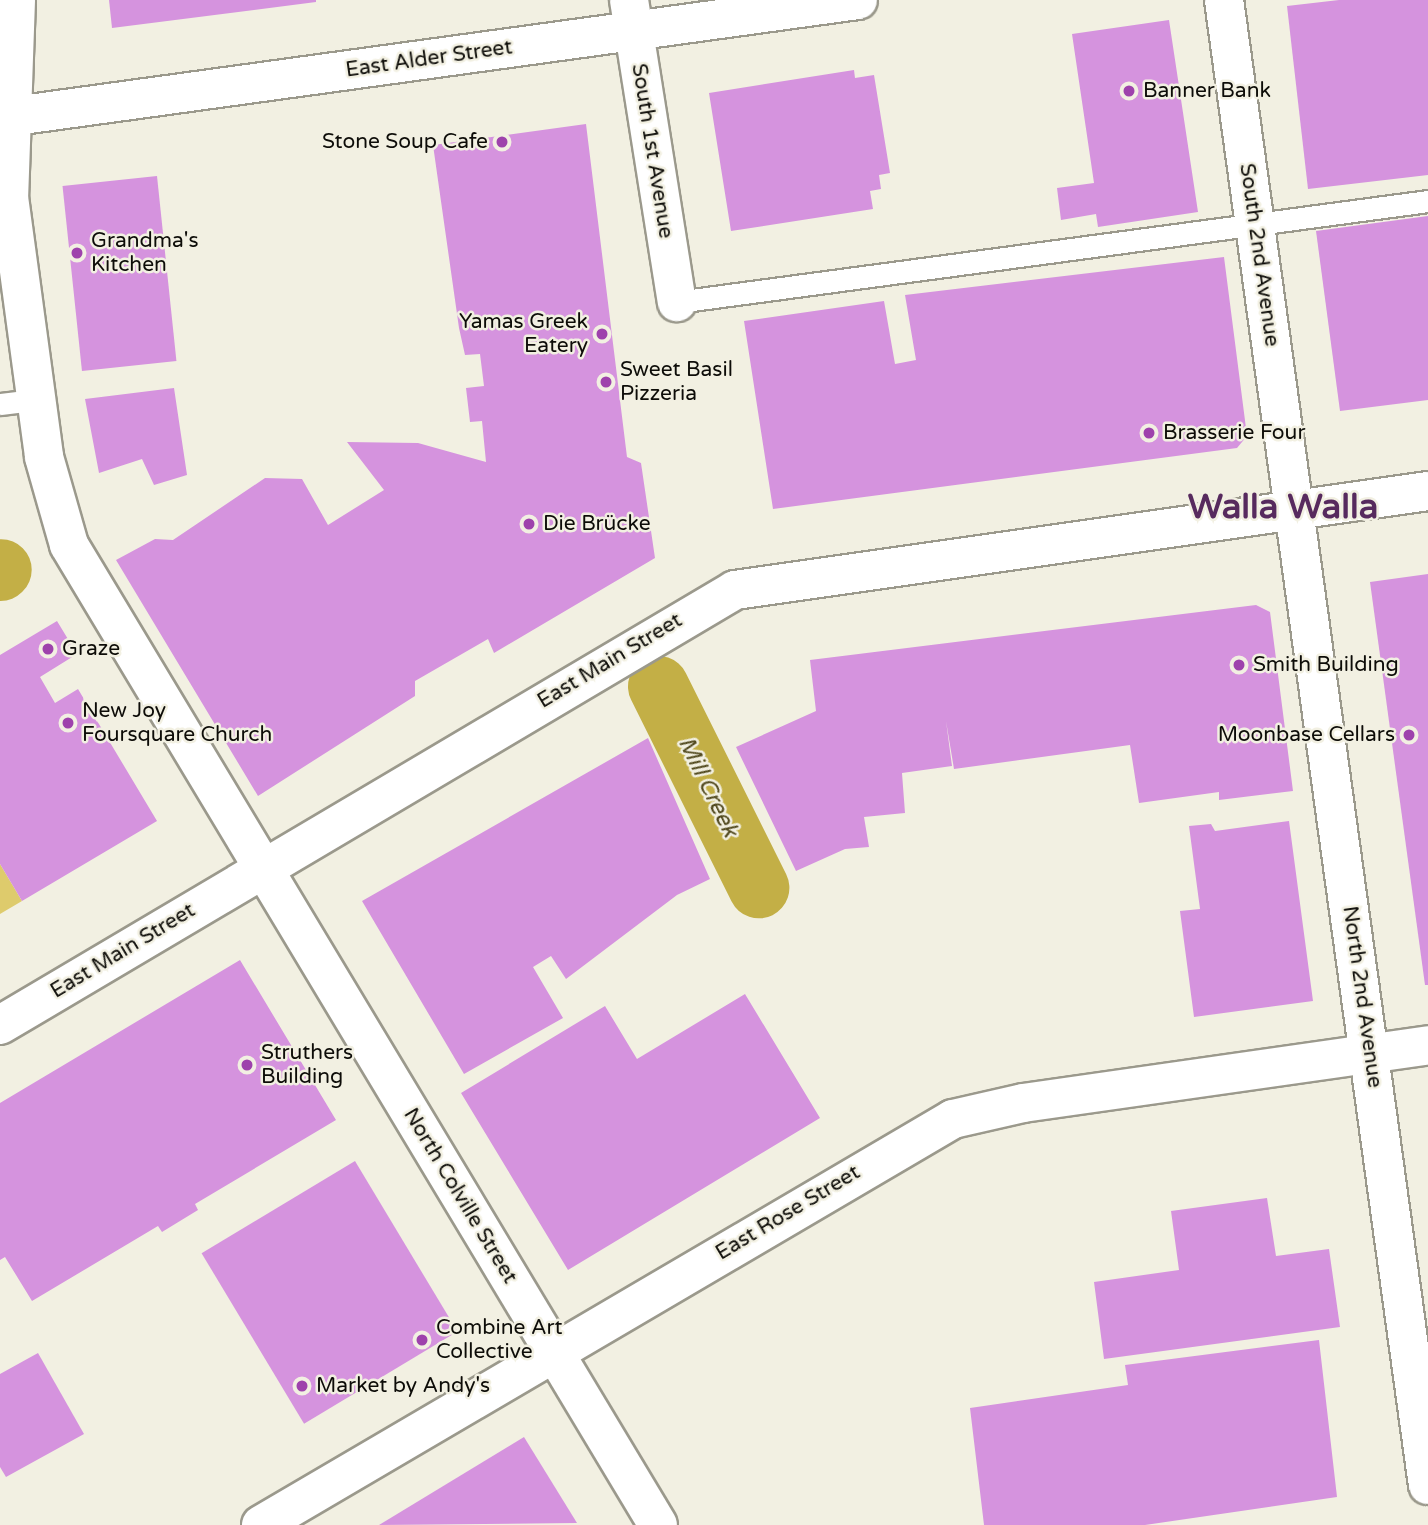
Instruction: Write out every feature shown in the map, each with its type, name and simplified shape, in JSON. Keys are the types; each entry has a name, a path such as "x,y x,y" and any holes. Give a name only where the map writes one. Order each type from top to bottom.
{"main road":[{"name":"North Colville Street","path":"16,0 8,117 17,402 69,545 658,1525"},
{"name":"East Alder Street","path":"8,117 631,15 858,0"},
{"name":"South 2nd Avenue","path":"1224,0 1296,510"},
{"name":"South 1st Avenue","path":"631,15 677,302"},
{"name":"East Main Street","path":"0,1025 261,867 735,590 1428,491"},
{"name":"North 2nd Avenue","path":"1296,510 1428,1485"},
{"name":"East Rose Street","path":"261,1525 953,1119 1023,1102 1428,1045"}],"lane":[{"path":"677,302 1255,221 1428,201"}],"shaded area":[{"path":"0,864 22,901 0,914"}],"building":[{"path":"109,0 316,0 316,2 112,28"},
{"path":"1339,0 1428,0 1428,175 1308,189 1287,6"},
{"path":"1169,20 1198,212 1098,227 1096,214 1061,220 1057,188 1094,183 1072,34"},
{"path":"854,70 855,78 874,75 890,173 879,175 881,189 870,191 873,209 731,231 709,93"},
{"path":"586,124 627,457 641,463 655,558 494,653 488,639 415,681 415,696 258,796 116,560 155,539 173,540 265,478 302,479 328,525 384,490 347,442 418,443 486,462 482,421 470,422 466,388 484,386 480,354 465,355 433,145"},
{"path":"157,176 176,361 82,371 63,186"},
{"path":"1428,216 1428,400 1340,411 1316,231"},
{"path":"1224,257 1247,436 1237,448 773,509 744,321 884,301 895,364 916,360 905,295"},
{"path":"174,388 187,475 154,485 142,459 99,473 85,399"},
{"path":"1428,574 1428,985 1425,985 1370,582"},
{"path":"1256,605 1270,612 1293,791 1219,800 1219,792 1139,803 1130,745 954,769 946,721 952,766 902,773 905,813 864,817 869,847 845,849 796,871 736,747 816,711 810,660"},
{"path":"57,621 77,654 40,677 55,703 78,689 157,821 22,901 0,864 0,655"},
{"path":"648,738 710,879 677,895 566,979 551,956 533,967 563,1018 464,1074 362,901"},
{"path":"1289,821 1313,1001 1194,1017 1180,911 1200,909 1189,826 1211,824 1215,831"},
{"path":"240,960 336,1120 195,1204 198,1210 162,1232 158,1226 32,1301 5,1257 0,1260 0,1103"},
{"path":"745,994 820,1118 568,1270 461,1093 605,1006 637,1059"},
{"path":"355,1161 457,1332 304,1424 202,1253"},
{"path":"1267,1198 1276,1256 1329,1249 1340,1327 1104,1359 1094,1282 1179,1270 1171,1211"},
{"path":"1319,1340 1337,1497 1145,1525 984,1525 970,1408 1128,1385 1125,1365"},
{"path":"38,1353 84,1434 6,1477 0,1467 0,1374"},
{"path":"524,1437 577,1523 379,1525"}],"waterway":[{"name":"Mill Creek","path":"658,686 758,887"}],"place":[{"name":"Banner Bank","path":"1129,91"},
{"name":"Stone Soup Cafe","path":"502,142"},
{"name":"Grandma's Kitchen","path":"77,253"},
{"name":"Yamas Greek Eatery","path":"602,334"},
{"name":"Sweet Basil Pizzeria","path":"606,382"},
{"name":"Brasserie Four","path":"1149,433"},
{"name":"Die Brücke","path":"529,524"},
{"name":"Graze","path":"48,649"},
{"name":"Smith Building","path":"1239,665"},
{"name":"New Joy Foursquare Church","path":"68,723"},
{"name":"Moonbase Cellars","path":"1409,735"},
{"name":"Struthers Building","path":"247,1065"},
{"name":"Combine Art Collective","path":"422,1340"},
{"name":"Market by Andy's","path":"302,1386"}],"district":[{"name":"Walla Walla","path":"1283,507"}]}
